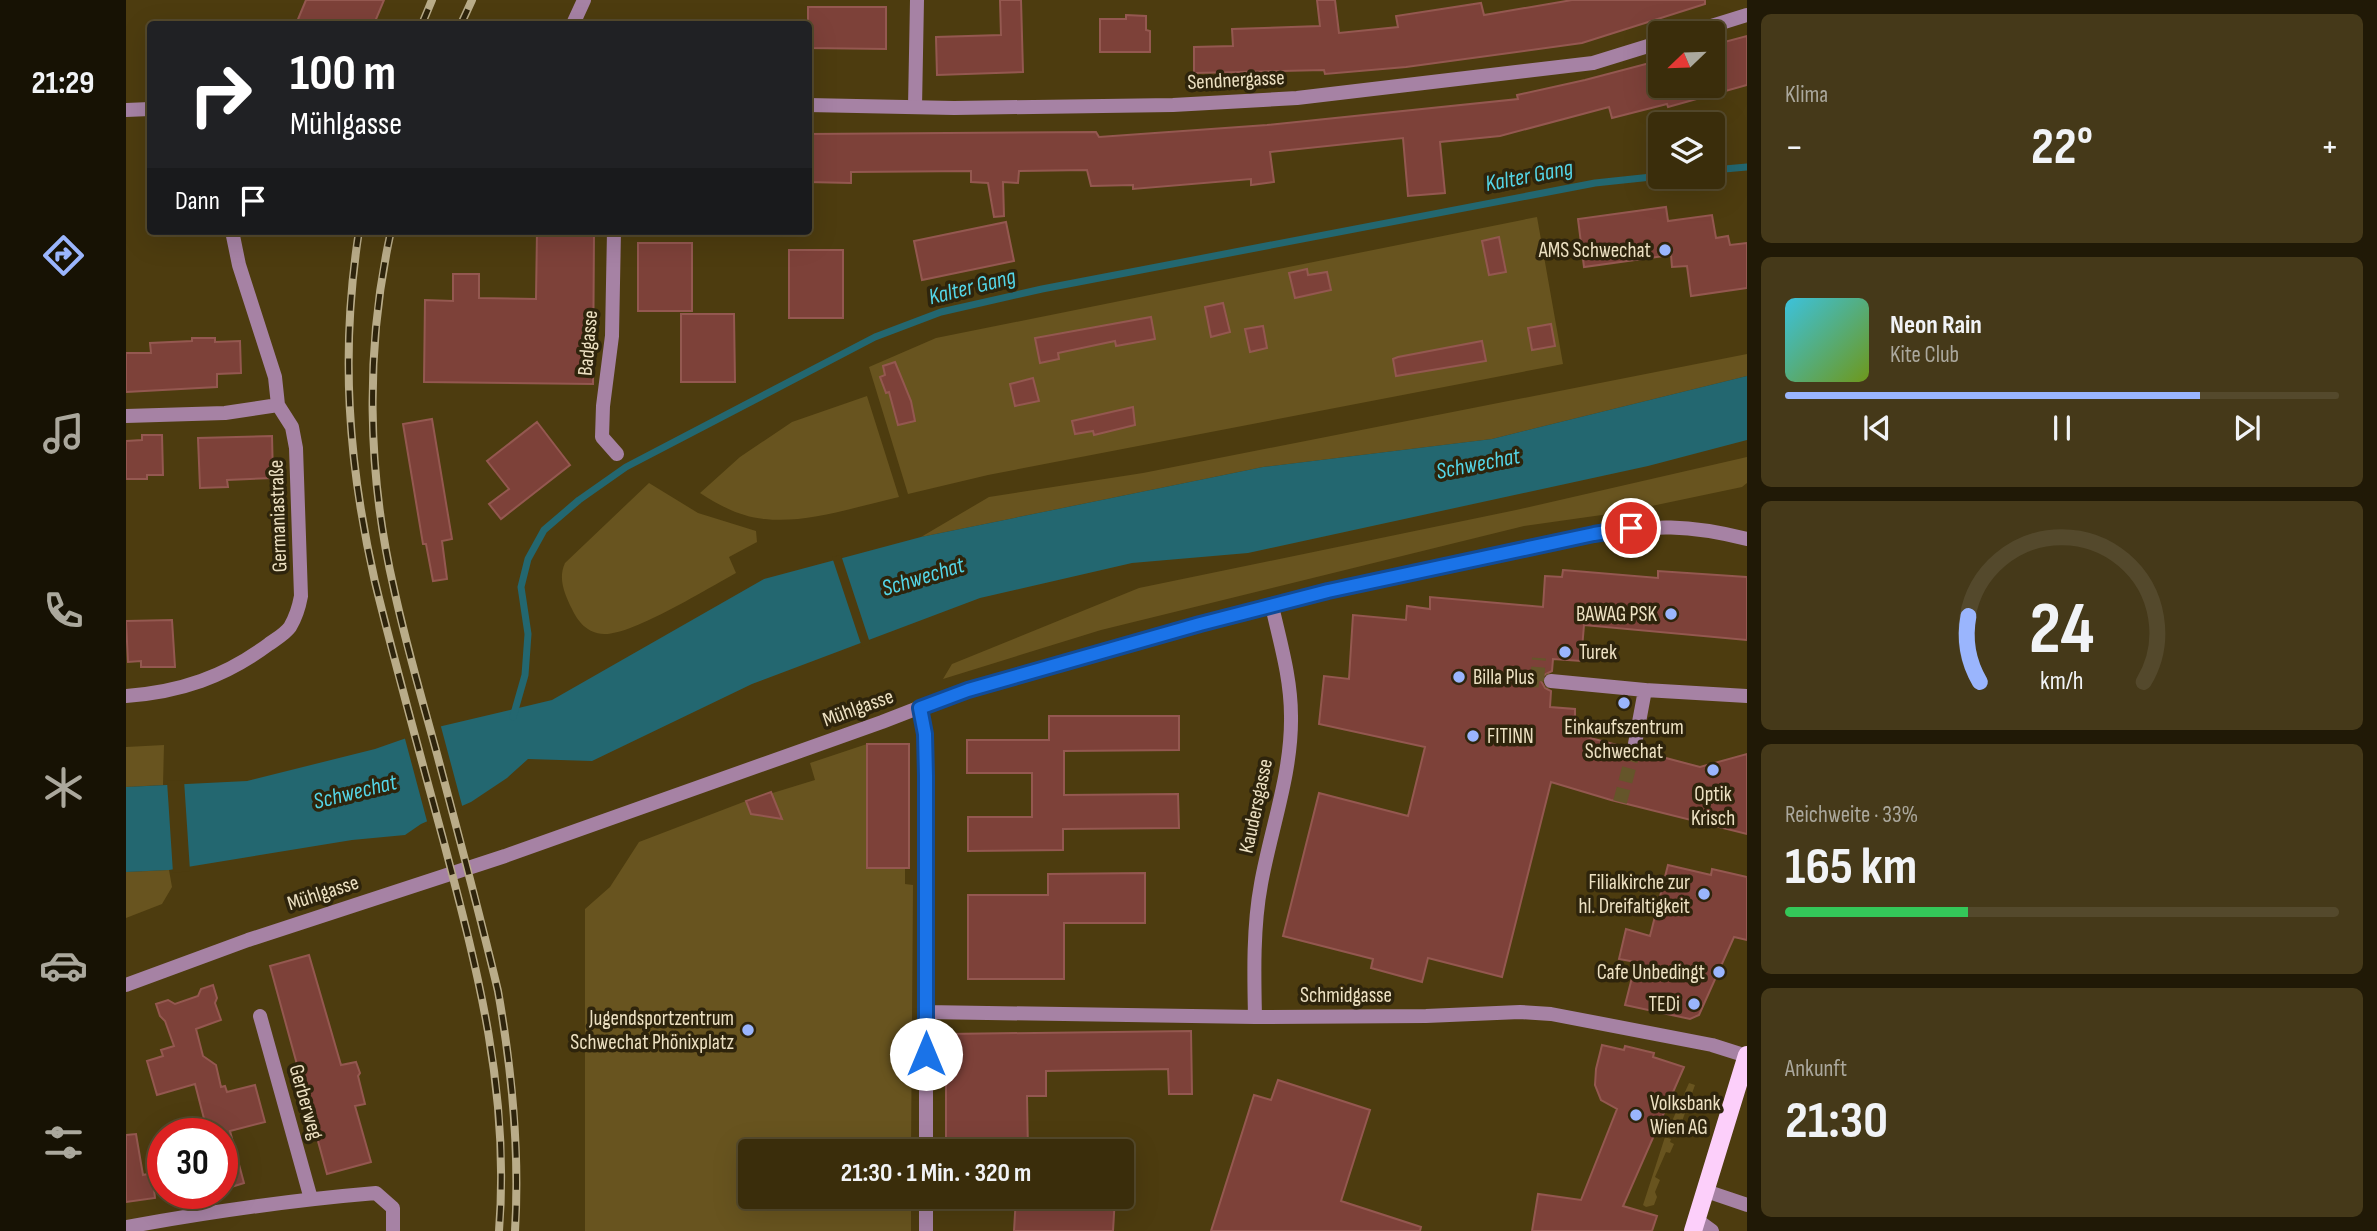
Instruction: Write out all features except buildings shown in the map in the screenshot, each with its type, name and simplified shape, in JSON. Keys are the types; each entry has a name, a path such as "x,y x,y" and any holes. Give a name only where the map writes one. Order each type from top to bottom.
{"main road":[{"path":"1695,1226 1747,1056"}],"street":[{"path":"574,21 584,0"},
{"path":"915,107 917,0"},
{"path":"1726,22 1747,15"},
{"name":"Sendnergasse","path":"812,105 1173,105 1297,98 1593,63 1648,46"},
{"path":"126,110 147,109"},
{"name":"Germaniastraße","path":"126,696 174,690 230,669 288,630 297,615 301,596 296,448 292,427 278,404 275,377 239,265 233,235"},
{"name":"Badgasse","path":"614,235 612,336 602,437 617,454"},
{"path":"126,416 225,413 278,404"},
{"name":"Mühlgasse","path":"126,985 222,948 505,856 1007,679 1272,606 1378,580 1631,528 1675,526 1707,529 1747,539"},
{"name":"Kaudersgasse","path":"1255,1017 1255,963 1261,886 1289,756 1291,716 1287,670 1272,606"},
{"path":"1551,681 1645,691 1747,696"},
{"path":"1634,749 1645,691"},
{"path":"920,708 925,734 926,1139"},
{"name":"Schmidgasse","path":"926,1012 1255,1017 1426,1016 1520,1012 1551,1014 1712,1045 1747,1056"},
{"name":"Gerberweg","path":"260,1016 311,1199"},
{"path":"1706,1191 1747,1205"},
{"path":"126,1227 194,1214 376,1193 393,1208 393,1231"},
{"path":"926,1209 926,1231"},
{"path":"1695,1226 1712,1231"}],"shaded area":[{"path":"1537,217 1563,364 988,475 908,494 869,367 936,338"},
{"path":"1747,354 1747,376 1492,439 1263,467 921,537 989,497 1143,473"},
{"path":"867,396 899,497 832,513 781,520 756,518 739,513 700,493 740,457 792,422"},
{"path":"1747,457 1747,483 1742,487 1623,512 1524,526 1101,630 943,679 952,664 1139,588 1516,510"},
{"path":"649,483 698,513 756,531 757,542 729,557 736,573 690,599 633,627 604,634 593,632 577,618 567,597 562,580 565,563"},
{"name":"Jugendsportzentrum Schwechat Phönixplatz","path":"867,744 909,744 909,868 905,869 905,884 913,885 911,1139 738,1139 738,1209 911,1209 911,1231 585,1231 585,909 610,887 639,842 746,801 815,780 810,763"},
{"path":"164,745 163,785 126,787 126,747"},
{"path":"169,870 172,887 162,904 126,918 126,872"},
{"path":"1689,1083 1695,1085 1680,1127 1677,1127 1678,1132 1669,1128"},
{"path":"1665,1137 1671,1139 1670,1142 1674,1144 1670,1153 1666,1152 1655,1177 1660,1180 1654,1205 1646,1207 1643,1205"}],"water":[{"name":"Schwechat","path":"1747,376 1747,440 1648,466 1248,553 1132,563 980,598 752,684 592,761 528,759 507,778 471,802 421,824 405,835 352,840 169,870 126,872 126,787 247,781 375,749 438,727 552,700 764,579 921,537 1263,467 1492,439"}],"pier":[{"path":"841,555 870,643 862,647 832,557"},
{"path":"440,723 463,809 428,825 404,735"},
{"path":"184,780 190,871 173,873 167,781"}],"waterway":[{"name":"Kalter Gang","path":"1725,169 1747,167"},
{"name":"Kalter Gang","path":"513,717 525,675 528,634 521,587 528,559 544,530 579,500 626,467 875,337 941,312 1042,289 1595,183 1648,177"}],"tunnel":[{"path":"1537,681 1539,658"},
{"path":"1525,680 1551,681"},
{"path":"1620,802 1634,749"}],"railway":[{"path":"423,21 432,0"},
{"path":"462,21 472,0"},
{"path":"358,235 353,276 349,364 358,494 375,582 479,985 500,1130 499,1231"},
{"path":"390,235 373,365 374,456 378,501 404,631 498,991 514,1111 515,1231"}],"place":[{"name":"AMS Schwechat","path":"1665,250"},
{"name":"BAWAG PSK","path":"1671,614"},
{"name":"Turek","path":"1565,652"},
{"name":"Billa Plus","path":"1459,677"},
{"name":"Einkaufszentrum Schwechat","path":"1624,703"},
{"name":"FITINN","path":"1473,736"},
{"name":"Optik Krisch","path":"1713,770"},
{"name":"Filialkirche zur hl. Dreifaltigkeit","path":"1704,894"},
{"name":"Cafe Unbedingt","path":"1719,972"},
{"name":"TEDi","path":"1694,1004"},
{"name":"Jugendsportzentrum Schwechat Phönixplatz","path":"748,1030"},
{"name":"Volksbank Wien AG","path":"1636,1115"}],"route":[{"path":"926,1054 926,776 925,734 920,708 949,696 1007,679 1303,597 1631,528"}]}
